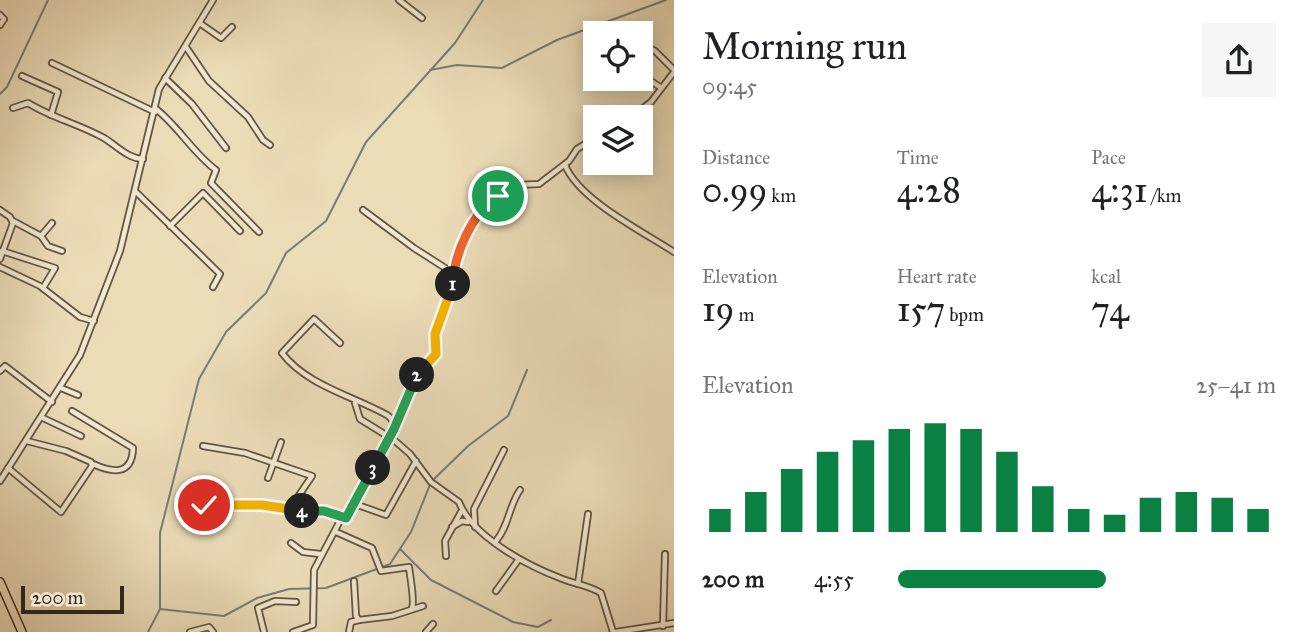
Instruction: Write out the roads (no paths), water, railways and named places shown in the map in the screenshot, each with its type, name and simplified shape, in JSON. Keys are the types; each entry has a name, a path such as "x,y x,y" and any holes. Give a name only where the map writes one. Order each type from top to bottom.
{"main road":[{"path":"0,582 22,632"}],"street":[{"path":"0,481 43,418 80,355 112,277 165,78 201,24 213,0"},
{"path":"399,0 422,18"},
{"path":"0,16 4,19 0,25"},
{"path":"201,24 221,38 232,27"},
{"path":"186,47 210,82 248,117 263,140 270,145"},
{"path":"647,105 674,71 653,54"},
{"path":"52,63 169,118 179,134 216,170 211,183 259,232"},
{"path":"22,76 58,92 51,115"},
{"path":"165,78 192,104 226,148"},
{"path":"653,82 660,87"},
{"path":"13,108 28,103 51,115 71,120 131,157 143,159"},
{"path":"191,506 262,505 348,516 390,438 419,370 436,354 435,334 453,287 453,273 462,247 483,208 510,188 529,182 539,184 565,165 583,145"},
{"path":"565,165 573,181 588,197 674,252"},
{"path":"136,192 220,274 213,287"},
{"path":"170,226 203,193 240,231"},
{"path":"0,210 13,221 41,236 48,246 62,251"},
{"path":"363,210 453,273"},
{"path":"0,259 13,221"},
{"path":"41,236 52,223"},
{"path":"2,251 55,268 43,288"},
{"path":"0,267 43,288 80,317 94,321"},
{"path":"340,343 314,319 282,353 309,377 354,402 388,415 394,426"},
{"path":"0,371 5,366 52,401"},
{"path":"61,388 78,395"},
{"path":"354,402 360,419 390,438 416,461 431,482 457,501 461,512 475,528 530,566 601,595 614,632 674,623"},
{"path":"27,441 66,451 114,473 120,471 132,456 133,448 72,411"},
{"path":"43,418 81,436"},
{"path":"268,478 281,442"},
{"path":"203,446 245,453 312,475 293,504 293,510"},
{"path":"475,528 474,509 504,450"},
{"path":"355,504 386,515 416,461"},
{"path":"8,468 61,512 93,464"},
{"path":"496,541 504,529 513,499 520,490"},
{"path":"446,556 445,541 461,512"},
{"path":"578,584 588,514"},
{"path":"293,632 313,625 314,569 342,517"},
{"path":"451,528 462,521 468,522"},
{"path":"336,532 372,548 381,571 409,567 409,584 415,601 412,608"},
{"path":"291,543 303,552 320,554"},
{"path":"663,626 665,554"},
{"path":"496,591 519,559"},
{"path":"354,581 356,616 359,620"},
{"path":"264,632 258,608 276,601 296,601"},
{"path":"349,632 350,624 359,620 392,616 423,606"},
{"path":"426,632 433,624"},
{"path":"190,632 209,627 213,632"}],"waterway":[{"path":"0,94 7,87 48,0"},
{"path":"148,632 160,609 160,533 199,379 226,332 266,293 286,253 326,221 366,142 455,43 483,0"},
{"path":"430,70 457,65 502,68 557,40 666,0"},
{"path":"160,609 224,616 257,598 289,589 326,588 390,564 411,532 431,482 468,446 508,416 527,370"},
{"path":"400,549 431,580 513,622 538,627 551,620"}]}
